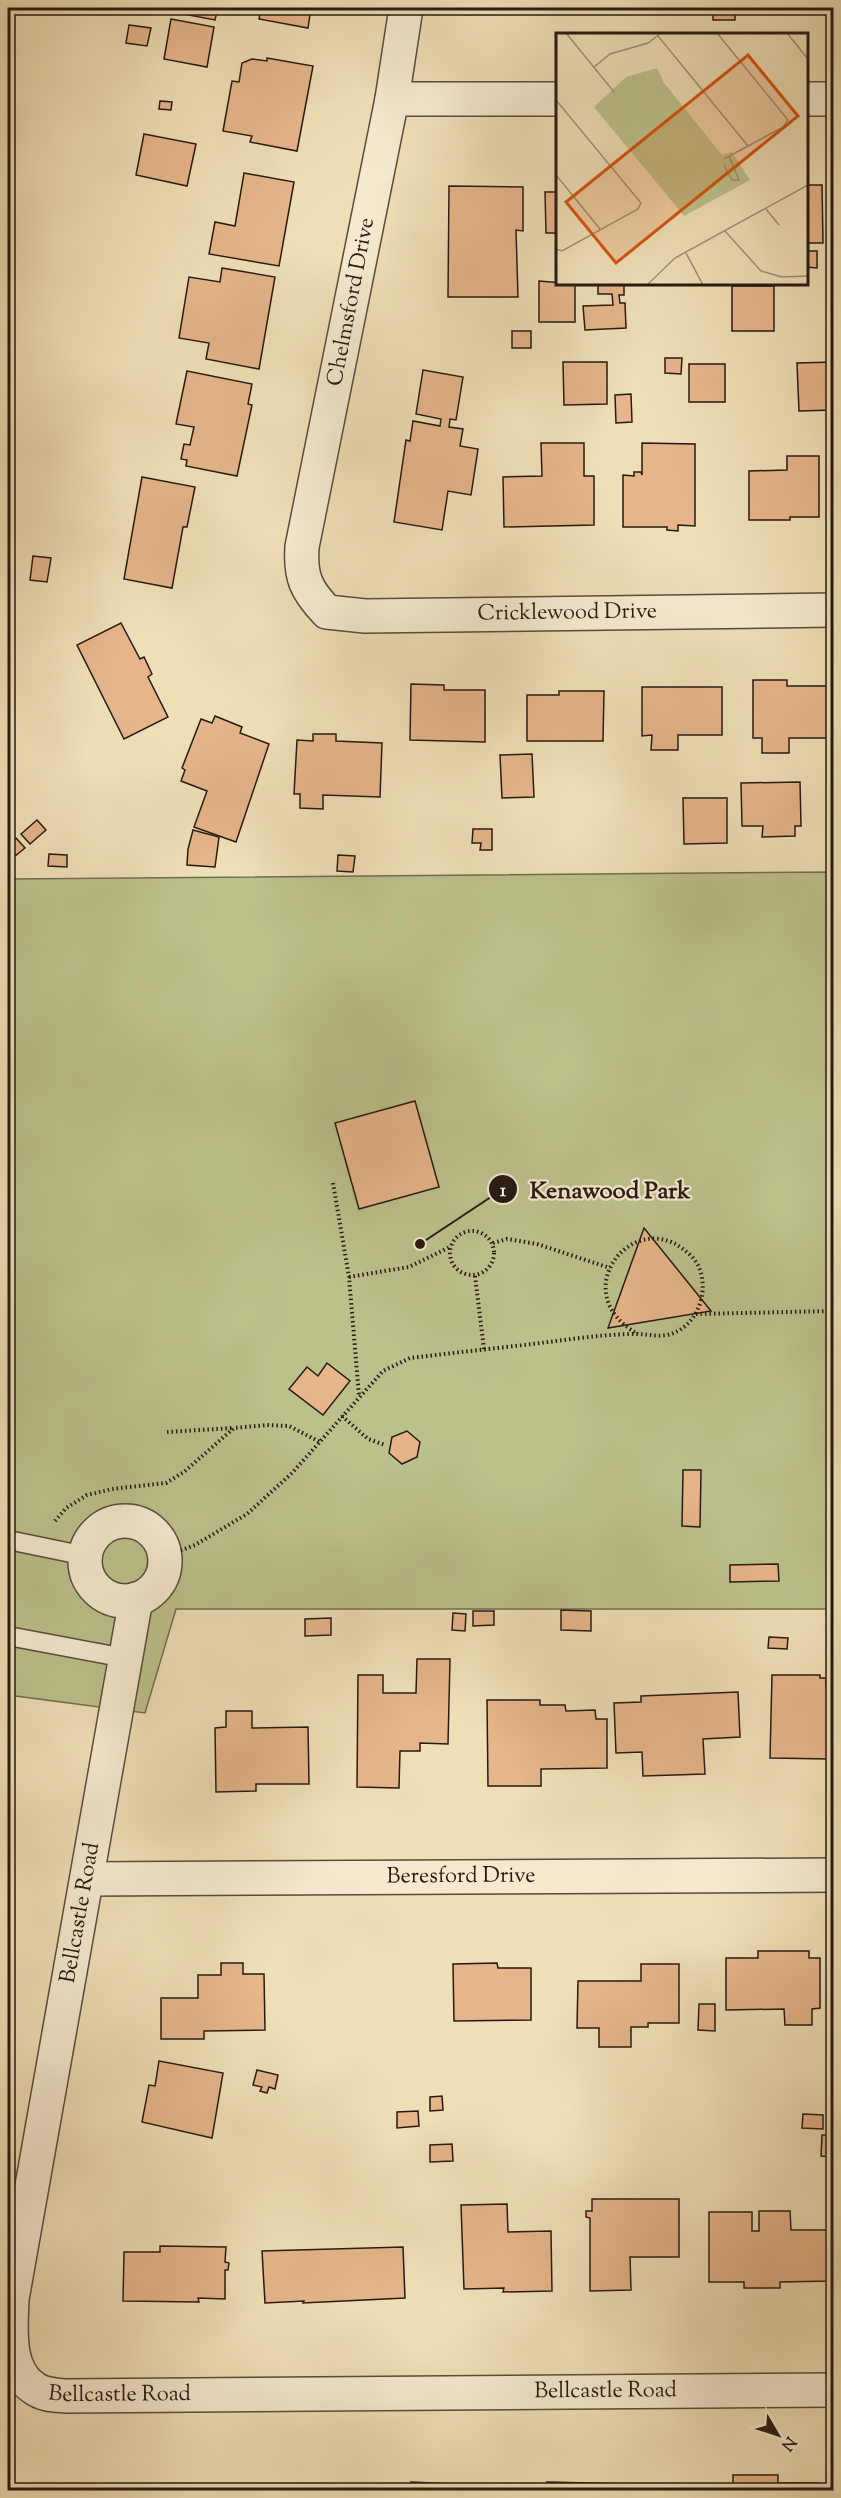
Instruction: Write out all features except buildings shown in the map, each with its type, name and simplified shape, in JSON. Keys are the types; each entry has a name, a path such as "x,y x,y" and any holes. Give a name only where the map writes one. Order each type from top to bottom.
{"street":[{"name":"Chelmsford Drive","path":"310,594 301,565 302,546 392,99 405,8"},
{"path":"392,99 556,99"},
{"path":"808,99 834,99"},
{"name":"Cricklewood Drive","path":"310,594 327,612 365,616 834,610"},
{"path":"119,1521 132,1521 155,1534 162,1545 164,1557 161,1578 155,1587 136,1599 110,1598 99,1591 91,1581 86,1569 89,1544 102,1529 119,1521"},
{"name":"Bellcastle Road","path":"136,1599 12,2299 10,2328 15,2362 23,2379 46,2394 66,2396 834,2390"},
{"name":"Beresford Drive","path":"87,1879 834,1875"}],"lane":[{"path":"8,1540 86,1556"},
{"path":"8,1636 125,1658"}],"path":[{"path":"333,1183 349,1277 359,1397"},
{"path":"349,1277 409,1267 450,1247 460,1235 474,1231 482,1233 493,1243 495,1250 492,1264 488,1270 476,1276 461,1273 451,1262 450,1247"},
{"path":"493,1243 507,1239 537,1244 609,1268"},
{"path":"164,1557 195,1545 247,1514 292,1473 382,1371 410,1358 598,1336 638,1334 654,1337 670,1334 684,1326 696,1314 702,1291 699,1268 690,1254 678,1245 663,1239 646,1239 631,1245 609,1268 605,1283 607,1300 613,1315 624,1326 638,1334"},
{"path":"476,1276 484,1349"},
{"path":"696,1314 834,1311"},
{"path":"342,1416 368,1439 385,1445"},
{"path":"167,1432 267,1425 289,1426 320,1442"},
{"path":"43,1547 53,1524 66,1508 87,1495 112,1489 166,1483 184,1472 234,1428"}],"green space":[{"path":"833,872 833,1609 176,1609 145,1713 8,1695 8,879"}],"place":[{"name":"Kenawood Park","path":"420,1244"}]}
